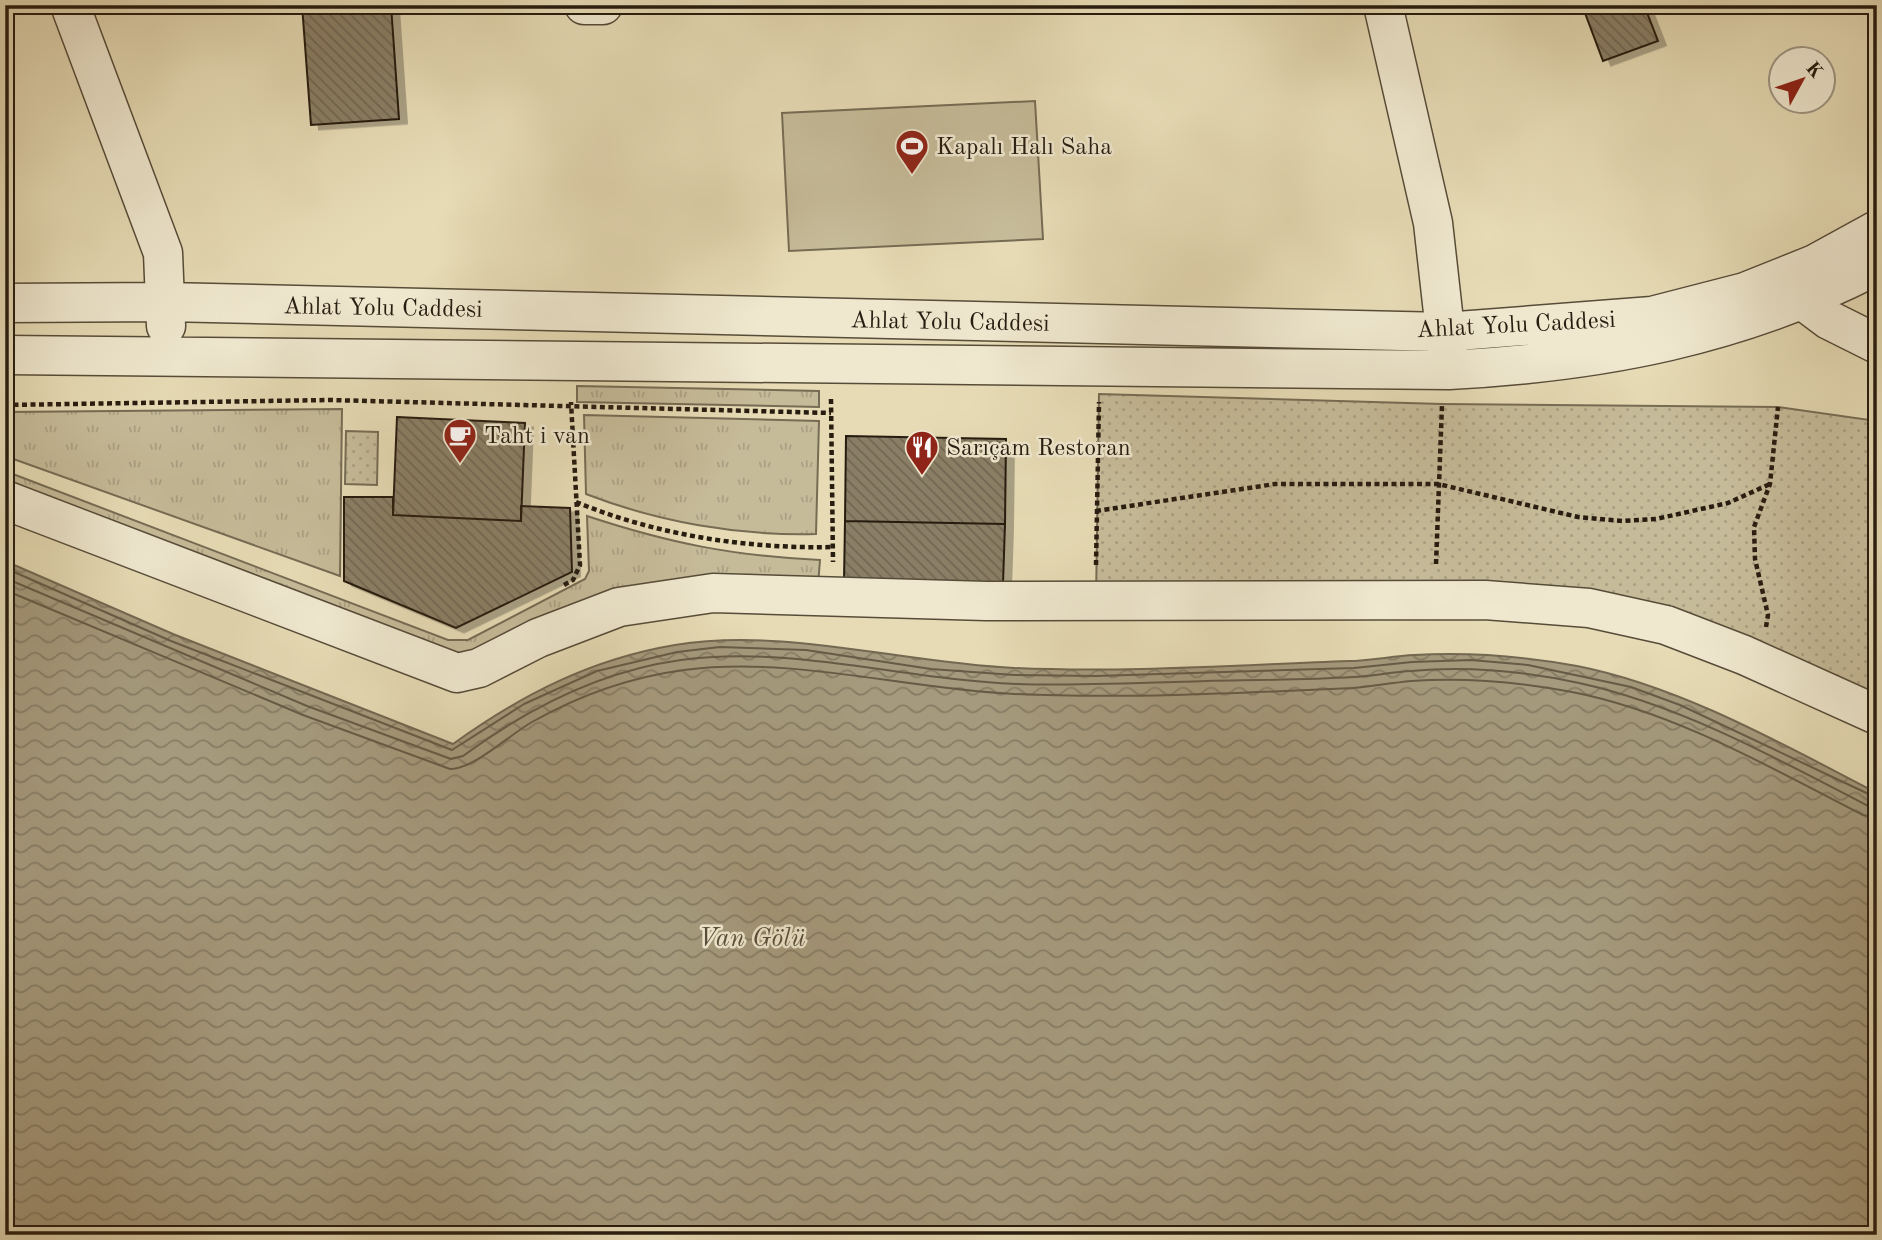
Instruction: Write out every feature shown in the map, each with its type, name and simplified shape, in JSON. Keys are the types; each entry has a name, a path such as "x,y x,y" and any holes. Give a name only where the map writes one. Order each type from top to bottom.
{"street":[{"path":"70,5 163,253 166,356"},
{"path":"584,5 603,5"},
{"path":"1383,5 1433,223 1445,332 1445,387"},
{"name":"Ahlat Yolu Caddesi","path":"5,355 1007,365 1445,387 1533,365 1648,346 1746,323 1790,290 1815,264 1877,230"},
{"name":"Ahlat Yolu Caddesi","path":"5,303 166,302 1445,332 1652,316 1745,292 1790,290 1877,265"},
{"path":"1790,290 1829,320 1877,344"},
{"path":"486,310 489,359"},
{"path":"1007,322 1007,365"},
{"path":"5,500 457,673 479,668 538,638 619,607 713,593 1096,601 1435,599 1538,602 1589,608 1666,625 1744,655 1877,715"}],"path":[{"path":"830,386 834,597"},
{"path":"1435,599 1438,484 1445,387"},
{"path":"561,587 573,580 580,565 571,392"},
{"path":"1096,601 1099,394"},
{"path":"5,405 330,400 831,413"},
{"path":"1744,655 1769,623 1755,559 1754,527 1770,484 1778,407"},
{"path":"1096,511 1275,484 1438,484 1578,517 1623,521 1656,519 1728,503 1770,484"},
{"path":"576,502 655,528 710,538 761,546 833,547"}],"green space":[{"name":"Kapalı Halı Saha","path":"1035,101 1043,239 789,251 782,113"},
{"path":"577,386 819,391 819,407 577,402"},
{"path":"1099,394 1442,404 1778,407 1877,421 1877,715 1666,625 1096,601"},
{"path":"342,409 340,576 5,456 5,412"},
{"path":"584,415 819,421 816,534 757,533 699,525 641,512 586,494"},
{"path":"346,431 378,432 377,485 345,484"},
{"path":"5,471 448,640 468,640 585,579 589,571 587,516 702,547 820,560 818,585 466,658 5,490"}],"water":[{"name":"Van Gölü","path":"5,561 173,634 453,744 531,695 558,681 614,659 675,645 717,641 801,643 972,665 1097,670 1356,661 1435,654 1516,657 1616,675 1693,702 1877,793 1877,1235 5,1235"}],"building":[{"path":"302,5 391,5 399,119 311,125"},
{"path":"1582,5 1644,5 1658,41 1603,61"},
{"path":"397,417 525,423 521,521 393,515"},
{"path":"846,436 1006,439 1005,524 845,521"},
{"path":"344,497 393,497 393,515 521,521 521,506 570,508 572,572 456,628 344,581"},
{"path":"845,521 1005,524 1003,584 844,582"}],"place":[{"name":"Kapalı Halı Saha","path":"912,176"},
{"name":"Taht i van","path":"460,465"},
{"name":"Sarıçam Restoran","path":"922,477"}]}
